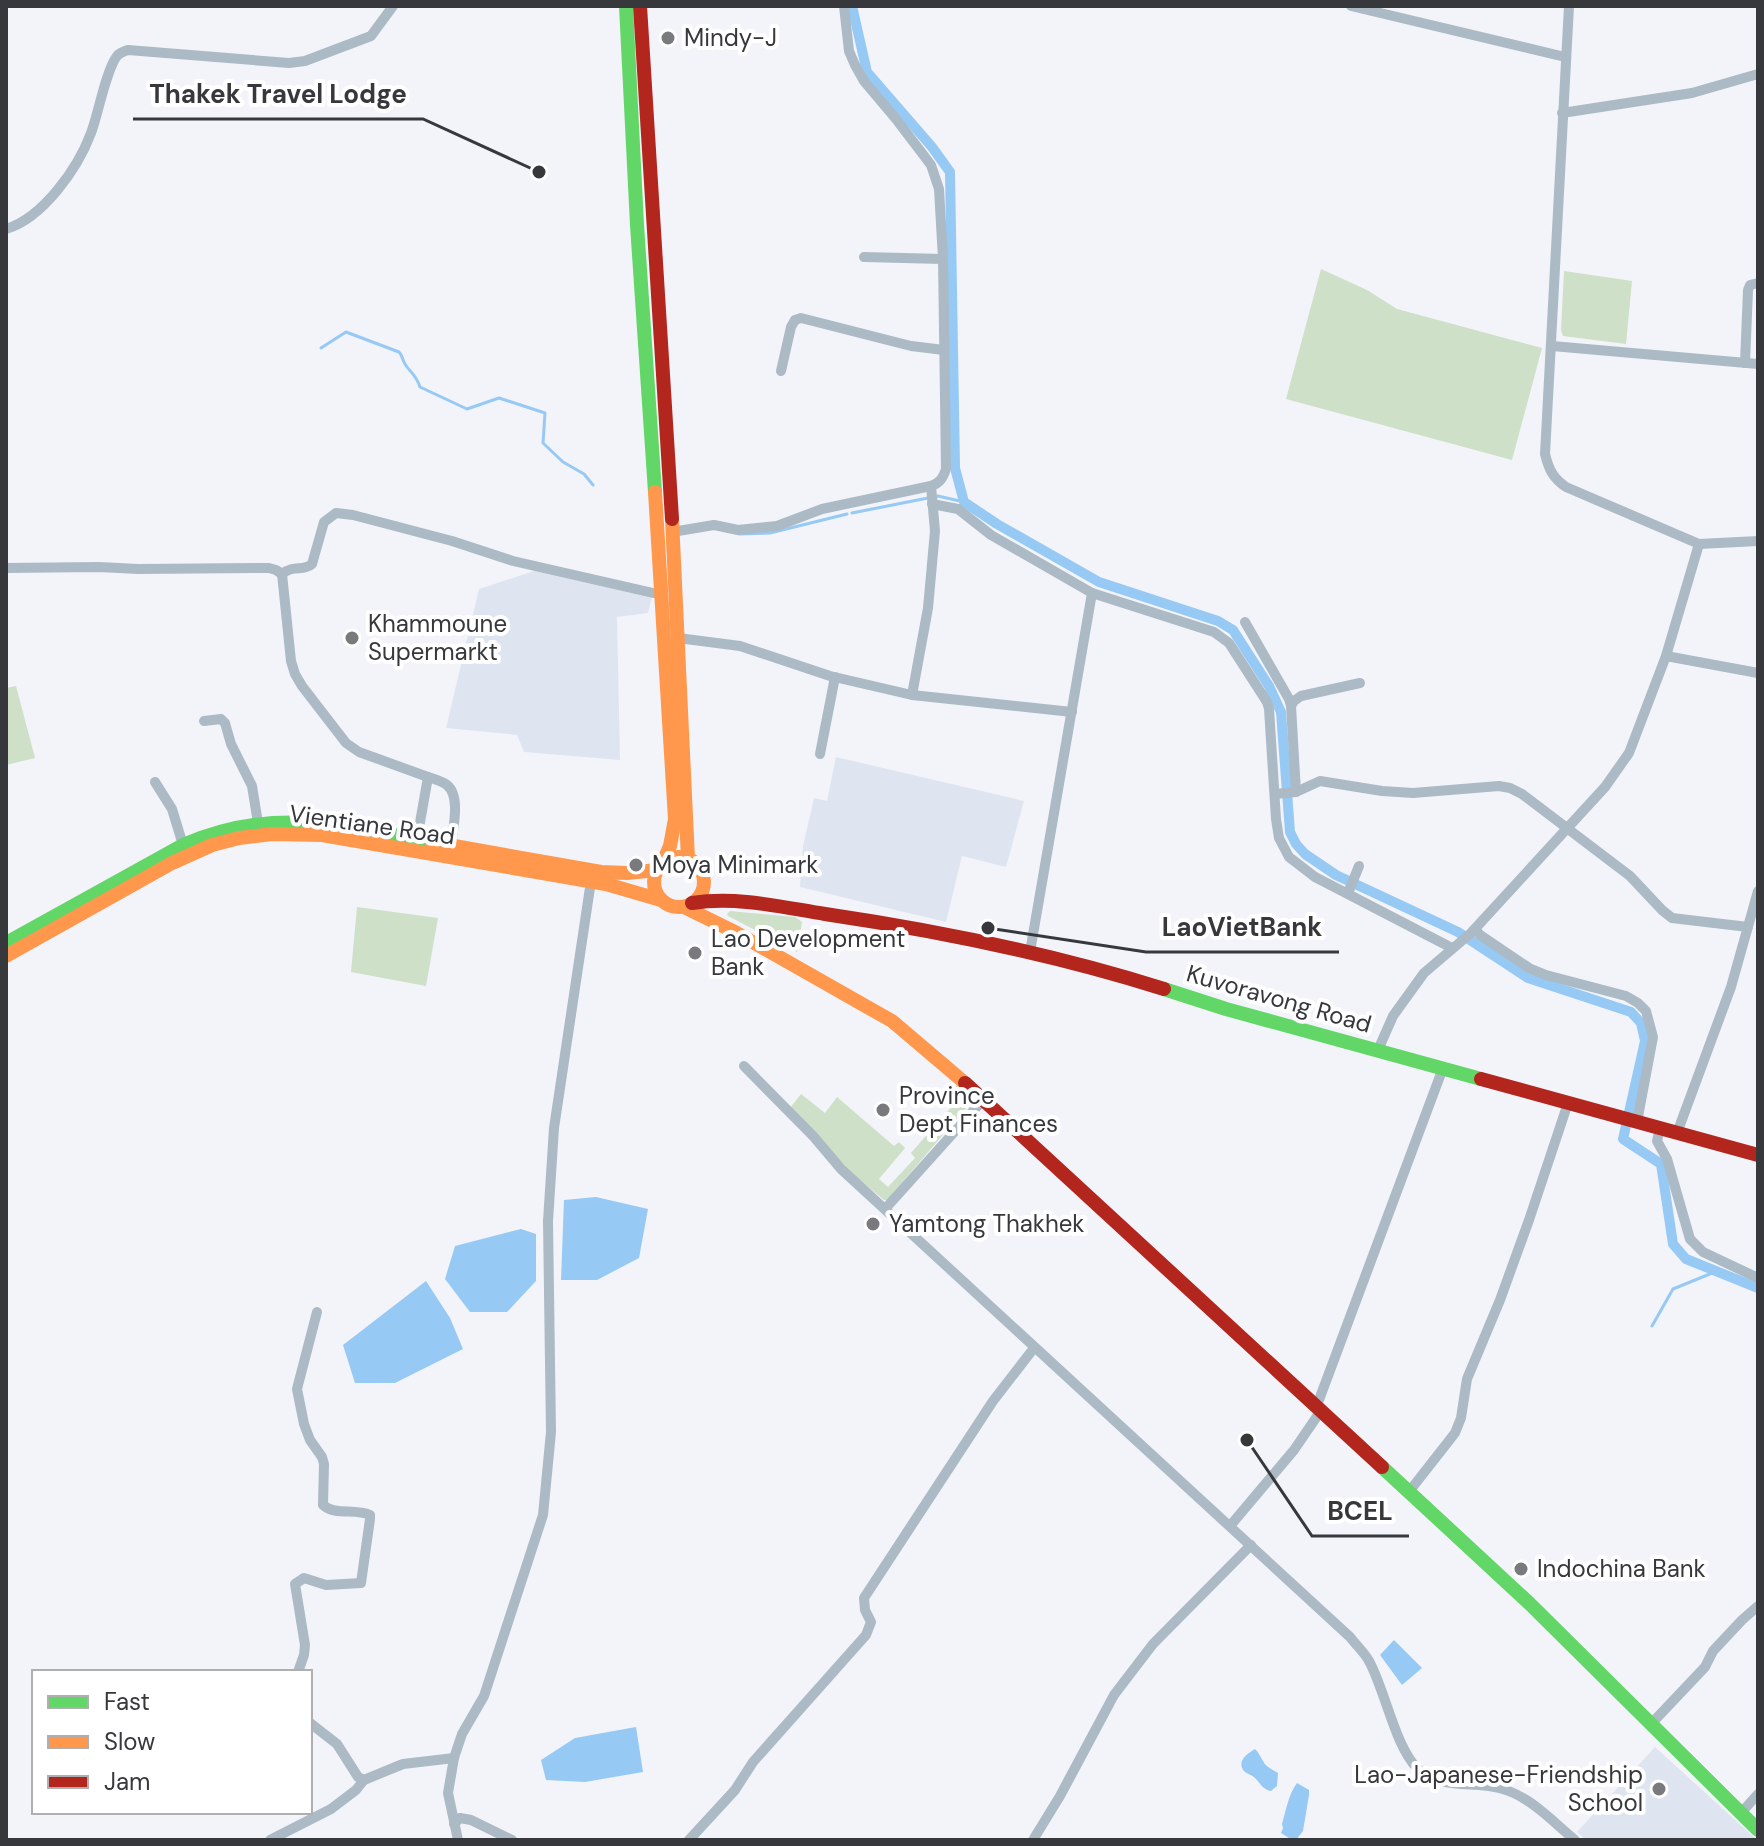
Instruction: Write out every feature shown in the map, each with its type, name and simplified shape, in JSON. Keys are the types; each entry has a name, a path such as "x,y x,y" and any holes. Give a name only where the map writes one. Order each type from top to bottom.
{"main road":[{"path":"626,6 675,819 670,846 659,867 654,886 661,900 668,905 688,905 900,1026 1529,1603 1758,1830"},
{"path":"640,6 671,491 688,859"},
{"path":"6,943 183,845 229,829 258,823 323,823 416,845 451,845 601,872 627,873 659,867 674,858 688,859 720,891 735,900"},
{"name":"Vientiane Road","path":"6,956 172,863 212,845 272,834 322,835 416,845 591,881 661,900"},
{"path":"688,905 697,899 703,887 702,874"},
{"name":"Kuvoravong Road","path":"688,905 712,900 735,900 1006,946 1106,971 1226,1009 1758,1155"}],"street":[{"path":"6,229 29,219 47,202 72,168 91,135 111,67 122,52 289,63 305,61 371,36 393,6"},
{"path":"672,532 714,525 738,530 777,526 822,509 931,486 941,480 946,469 939,189 931,165 864,81 855,65 849,51 844,6"},
{"path":"1351,6 1565,57"},
{"path":"1569,6 1545,454 1549,470 1566,487 1699,544 1758,541"},
{"path":"1562,113 1692,93 1758,74"},
{"path":"864,257 943,259"},
{"path":"1745,363 1748,290 1750,285 1758,283"},
{"path":"781,371 791,327 795,320 801,318 911,346 944,350"},
{"path":"1552,346 1758,364"},
{"path":"912,695 928,608 935,531 931,486"},
{"path":"932,504 958,509 991,535 1092,593 1214,632 1229,643 1269,709 1279,838 1289,857 1315,877 1456,945"},
{"path":"282,574 293,567 305,568 312,564 324,522 336,513 452,541 513,561 662,595"},
{"path":"1378,1050 1393,1016 1424,973 1473,931 1605,787 1629,753 1666,656 1699,544"},
{"path":"6,568 269,568 282,574"},
{"path":"282,574 291,661 302,686 352,748 448,785 454,794 451,845"},
{"path":"1030,952 1092,593"},
{"path":"1245,622 1289,699 1296,792"},
{"path":"678,638 740,646 835,677 912,695 1072,712"},
{"path":"1666,656 1758,673"},
{"path":"820,754 835,677"},
{"path":"1291,706 1301,696 1360,683"},
{"path":"204,721 221,719 225,723 231,744 252,786 258,823"},
{"path":"416,845 428,777"},
{"path":"1275,794 1296,792 1320,781 1413,793 1499,786 1510,788 1630,876 1672,918 1748,927"},
{"path":"155,782 172,809 183,845"},
{"path":"1348,893 1359,866"},
{"path":"458,1840 448,1793 454,1758 462,1734 484,1696 543,1515 551,1432 548,1221 553,1143 591,881"},
{"path":"1677,1133 1731,987 1758,891"},
{"path":"1473,931 1529,968 1626,996 1646,1011 1653,1037 1635,1121"},
{"path":"744,1066 841,1169 1350,1637 1370,1662 1400,1739 1410,1760 1419,1770 1450,1784 1499,1788 1518,1796 1575,1840"},
{"path":"1230,1526 1294,1450 1318,1410 1443,1068"},
{"path":"885,1209 983,1100"},
{"path":"1408,1493 1455,1433 1461,1418 1467,1379 1500,1300 1568,1103"},
{"path":"1660,1128 1657,1141 1667,1159 1690,1239 1703,1252 1758,1278"},
{"path":"299,1670 305,1645 295,1584 304,1578 326,1585 361,1583 370,1519 370,1515 364,1512 328,1510 323,1505 324,1464 304,1424 297,1389 317,1312"},
{"path":"689,1840 735,1790 753,1762 866,1635 871,1622 864,1598 993,1401 1034,1348"},
{"path":"1033,1840 1114,1695 1153,1644 1251,1545"},
{"path":"1652,1723 1705,1667 1713,1651 1758,1606"},
{"path":"312,1725 337,1744 358,1777 364,1780"},
{"path":"270,1840 331,1809 364,1780 403,1764 454,1758"},
{"path":"1741,1813 1758,1794"},
{"path":"454,1824 460,1818 471,1820 512,1840"}],"shaded area":[{"path":"537,570 652,596 648,613 617,617 620,760 524,752 517,735 446,728 479,589"},
{"path":"836,757 1024,801 1006,867 962,856 946,922 800,887 803,846 814,798 827,801"},
{"name":"Lao-Japanese-Friendship School","path":"1655,1747 1757,1840 1586,1840 1577,1832"}],"green space":[{"path":"1321,269 1367,290 1397,309 1542,348 1512,460 1286,399"},
{"path":"1564,271 1632,281 1626,344 1563,336"},
{"path":"16,686 35,758 6,765 6,688"},
{"path":"357,907 438,918 426,986 351,972"},
{"path":"730,911 795,917 802,922 797,952 728,916"},
{"path":"956,1085 972,1101 887,1200 843,1166 790,1108 801,1094 825,1113 837,1097 894,1146 899,1142 905,1148 879,1179 888,1187 915,1158 911,1153 955,1103 946,1096"}],"water":[{"path":"596,1197 648,1209 639,1258 597,1280 561,1280 564,1200"},
{"path":"521,1229 536,1234 536,1281 507,1312 470,1312 445,1279 455,1246"},
{"path":"426,1281 450,1318 463,1349 395,1383 355,1383 343,1345"},
{"path":"1394,1640 1422,1668 1402,1685 1380,1655"},
{"path":"636,1727 643,1772 585,1782 546,1780 541,1760 575,1738"},
{"path":"1255,1749 1266,1765 1278,1773 1277,1786 1271,1791 1242,1767 1244,1758"},
{"path":"1297,1783 1309,1790 1309,1795 1303,1831 1296,1840 1292,1840 1281,1833 1291,1793"}],"waterway":[{"path":"852,6 867,72 950,172 955,468 964,502 1099,582 1218,621 1233,630 1269,686 1281,712 1290,832 1305,854 1336,875 1458,932 1528,978 1631,1012 1641,1023 1645,1041 1623,1139 1661,1164 1673,1244 1686,1259 1758,1288"},
{"path":"321,348 346,332 399,352 420,387 467,409 499,398 545,413 543,443 563,462 584,474 593,485"},
{"path":"852,513 938,496 964,502"},
{"path":"739,534 770,533 847,514"},
{"path":"1652,1326 1673,1289 1717,1271"}],"traffic: fast":[{"path":"626,6 655,492"},
{"path":"6,943 183,845 216,833 247,826 307,823 432,842"},
{"path":"1164,989 1481,1079"},
{"path":"1382,1467 1529,1603 1758,1830"}],"traffic: slow":[{"path":"655,492 675,819 670,846 662,864"},
{"path":"672,519 688,859"},
{"path":"6,956 172,863 212,845 272,834 322,835 606,884 661,900"},
{"path":"432,842 601,872 657,870"},
{"path":"679,857 697,864 704,882 697,900 679,907 661,900 654,882 661,864 679,857"},
{"path":"684,907 735,932 892,1021 965,1083"}],"traffic: jam":[{"path":"640,6 672,519"},
{"path":"692,903 759,903 911,928 1038,954 1164,989"},
{"path":"1481,1079 1758,1155"},
{"path":"965,1083 1382,1467"}],"place":[{"name":"Mindy-J","path":"668,38"},
{"name":"Thakek Travel Lodge","path":"539,172"},
{"name":"Khammoune Supermarkt","path":"352,638"},
{"name":"Moya Minimark","path":"636,865"},
{"name":"LaoVietBank","path":"988,928"},
{"name":"Lao Development Bank","path":"695,953"},
{"name":"Province Dept Finances","path":"883,1110"},
{"name":"Yamtong Thakhek","path":"873,1224"},
{"name":"BCEL","path":"1247,1440"},
{"name":"Indochina Bank","path":"1521,1569"},
{"name":"Lao-Japanese-Friendship School","path":"1659,1789"}]}
